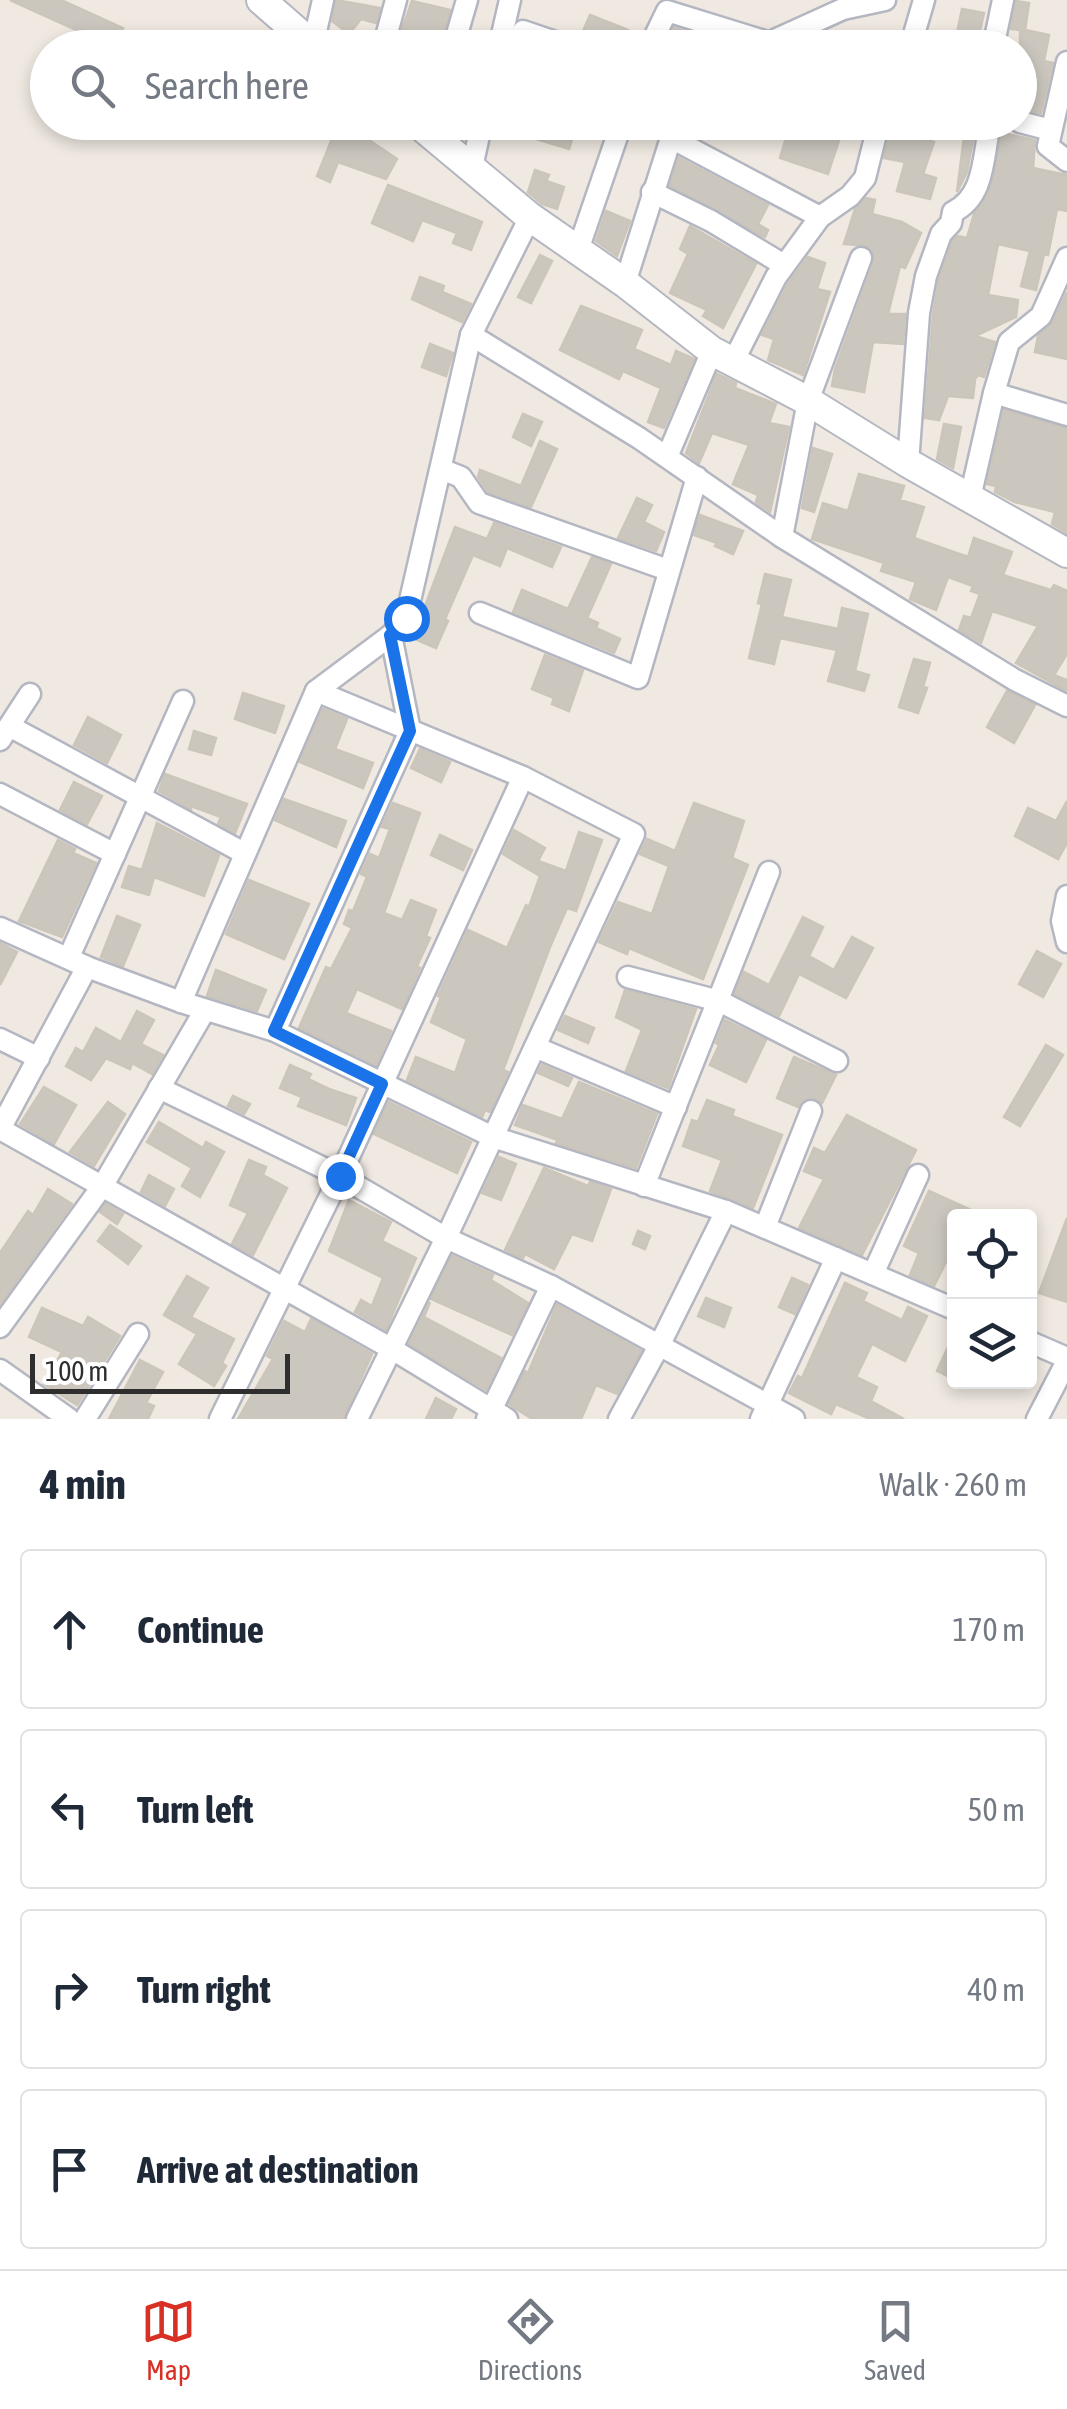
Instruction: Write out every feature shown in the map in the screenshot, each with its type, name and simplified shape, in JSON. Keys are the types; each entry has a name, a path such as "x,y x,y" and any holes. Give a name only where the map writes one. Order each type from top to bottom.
{"street":[{"path":"261,0 296,30"},
{"path":"317,30 323,0"},
{"path":"387,30 396,0"},
{"path":"458,30 467,0"},
{"path":"503,30 510,0"},
{"path":"795,30 843,8 885,0"},
{"path":"915,30 924,0"},
{"path":"997,30 1003,0"},
{"path":"658,30 667,10 721,30"},
{"path":"1067,62 1050,150 1067,161"},
{"path":"1037,126 1052,130"},
{"path":"441,140 530,217 722,356 808,400 908,463 1067,554"},
{"path":"472,167 478,140"},
{"path":"578,250 616,140"},
{"path":"625,283 672,140"},
{"path":"693,140 820,216"},
{"path":"668,457 722,356 784,265 820,216 850,196 865,178 874,140"},
{"path":"908,463 919,314 926,276 954,212 964,207 976,192 985,140"},
{"path":"652,192 711,221 784,265"},
{"path":"181,1002 316,692 406,618 471,334 530,217"},
{"path":"782,537 808,400 860,258"},
{"path":"970,498 1010,342 1041,316 1066,265"},
{"path":"471,334 668,457 782,537 1015,680 1067,706"},
{"path":"994,393 1067,415"},
{"path":"441,469 461,477 479,502 668,570"},
{"path":"480,613 638,678 697,477"},
{"path":"274,1031 410,731 390,635"},
{"path":"316,692 523,777 634,834 357,1419"},
{"path":"30,694 6,734 244,853"},
{"path":"183,700 115,854 78,962 39,1058 0,1129 392,1349 495,1416 551,1286"},
{"path":"220,1419 340,1176 523,777"},
{"path":"0,794 115,854"},
{"path":"644,1186 769,872"},
{"path":"1067,896 1062,920 1067,942"},
{"path":"0,928 181,1002 274,1031 493,1137 726,1211 947,1306"},
{"path":"628,978 719,1002 837,1061"},
{"path":"0,1327 103,1185 204,1010"},
{"path":"0,1039 39,1058"},
{"path":"535,1047 676,1107"},
{"path":"160,1088 340,1176 446,1238 551,1286 660,1344 764,1412 794,1419"},
{"path":"765,1227 811,1111"},
{"path":"873,1274 918,1175"},
{"path":"619,1419 726,1211"},
{"path":"764,1412 836,1258"},
{"path":"86,1419 138,1334"},
{"path":"1037,1345 1067,1360 1037,1419"},
{"path":"0,1370 69,1419"}],"building":[{"path":"10,0 61,0 123,28 76,30"},
{"path":"336,0 380,8 376,23 361,19 352,30 344,30 332,21"},
{"path":"412,1 450,10 445,30 402,29"},
{"path":"1016,1 1029,3 1025,30 1011,29"},
{"path":"962,9 984,13 980,30 958,30"},
{"path":"590,15 628,30 583,30"},
{"path":"1037,32 1049,35 1044,61 1053,63 1041,113 1037,112"},
{"path":"332,140 369,140 397,159 386,179 338,162 330,182 317,176"},
{"path":"539,140 572,140 569,149"},
{"path":"786,140 839,140 828,174 780,158"},
{"path":"889,140 934,142 923,174 936,178 930,199 897,191 905,162 884,158"},
{"path":"964,140 973,140 967,172 957,192"},
{"path":"1000,140 1035,140 1033,168 1067,175 1067,211 1057,209 1036,290 1021,286 1030,251 998,244 988,295 1018,300 1016,317 975,336 995,342 984,377 978,375 975,379 973,398 948,396 939,420 925,418 939,280 953,241 958,236 967,238 974,214 989,192"},
{"path":"679,158 768,205 758,224 768,230 765,237 670,186"},
{"path":"535,170 549,175 546,181 564,187 557,209 542,204 528,192"},
{"path":"388,185 482,222 471,250 453,243 457,233 422,220 413,241 372,223"},
{"path":"866,198 875,200 872,214 902,222 921,233 905,268 900,266 888,314 905,314 903,344 873,342 864,392 832,386 874,262 867,246 844,244 855,209"},
{"path":"606,211 630,221 617,256 596,241"},
{"path":"690,226 756,264 723,328 703,316 707,310 670,293 688,254 680,249"},
{"path":"540,255 552,261 531,303 518,297"},
{"path":"808,257 825,263 817,289 830,292 803,375 768,360 774,339 762,335 788,284"},
{"path":"420,277 444,286 442,292 471,304 462,322 412,299"},
{"path":"1067,292 1067,359 1035,352 1038,336 1053,322"},
{"path":"581,306 642,330 634,349 671,365 676,351 694,359 664,428 648,422 661,388 623,371 619,379 560,350"},
{"path":"430,344 453,353 446,376 422,367"},
{"path":"717,374 736,383 735,388 776,404 769,423 789,427 770,512 756,502 758,495 733,484 749,445 712,433 699,463 686,453"},
{"path":"1004,410 1067,428 1067,533 1052,524 1055,512 1015,502 995,492 996,486 987,484"},
{"path":"523,414 542,422 531,446 513,437"},
{"path":"944,424 961,427 953,468 937,459"},
{"path":"540,441 557,449 531,507 488,492 478,477 480,470 521,486"},
{"path":"813,448 832,454 814,512 802,508"},
{"path":"859,474 904,486 900,500 924,507 914,538 968,557 974,538 1012,552 1003,575 1067,591 1067,654 1054,675 1067,680 1067,691 1016,663 1038,626 992,611 981,643 959,630 964,616 971,618 980,594 971,591 973,586 948,577 936,610 910,599 916,582 881,571 884,563 812,539 823,503 848,511"},
{"path":"637,498 652,505 644,522 664,532 656,551 618,538"},
{"path":"700,515 743,531 733,554 694,535"},
{"path":"494,523 561,547 552,567 507,548 500,566 473,555 436,648 408,636 419,622 455,527 487,539"},
{"path":"592,557 611,564 587,618 598,623 596,628 620,639 614,653 513,612 522,590 568,609"},
{"path":"765,574 791,580 782,617 838,629 842,608 868,614 855,671 869,675 864,691 828,681 837,650 780,638 774,664 749,658"},
{"path":"545,655 583,670 569,711 552,704 554,698 532,689"},
{"path":"914,659 930,663 918,713 899,707"},
{"path":"1007,691 1035,705 1014,743 987,727"},
{"path":"243,693 284,706 275,733 235,719"},
{"path":"323,709 347,719 335,749 373,763 363,788 300,762"},
{"path":"88,717 121,735 107,763 74,745"},
{"path":"194,731 216,738 211,755 189,749"},
{"path":"420,749 450,762 441,782 411,768"},
{"path":"165,774 247,804 235,833 218,824 221,817 191,809 159,791"},
{"path":"74,782 102,796 87,824 60,810"},
{"path":"284,799 346,821 336,847 275,820"},
{"path":"1067,801 1067,843 1058,859 1015,836 1028,808 1056,821"},
{"path":"393,803 420,813 384,913 402,920 411,900 436,910 426,936 430,938 417,966 420,968 402,1009 357,989 346,1013 391,1031 376,1065 299,1028 326,967 331,969 352,928 344,924 367,877 361,874 370,854 379,858 390,829 382,827"},
{"path":"694,803 744,821 732,858 748,865 703,979 629,948 627,954 599,942 618,902 652,914 669,866 640,854 647,839 675,851"},
{"path":"157,823 219,855 204,896 154,877 149,895 122,887 129,866 142,870"},
{"path":"514,830 545,848 538,861 566,871 579,832 602,840 576,911 567,908 550,947 503,1070 508,1072 490,1112 485,1110 482,1117 407,1080 416,1057 455,1073 467,1039 431,1022 441,997 438,996 468,930 507,948 526,905 529,907 540,876 503,854"},
{"path":"440,835 472,850 463,870 431,855"},
{"path":"58,840 75,849 73,853 96,863 62,937 19,921"},
{"path":"249,880 309,904 284,959 226,934"},
{"path":"117,916 140,925 123,966 101,957"},
{"path":"803,917 823,927 809,956 834,970 852,937 873,948 846,998 799,974 779,1016 735,994 744,972 769,985"},
{"path":"0,943 17,952 0,985"},
{"path":"1037,951 1061,964 1043,997 1019,984"},
{"path":"216,970 266,990 257,1011 207,996"},
{"path":"625,990 696,1009 668,1088 626,1071 642,1030 616,1017"},
{"path":"137,1011 154,1020 141,1044 163,1055 152,1074 132,1063 130,1069 106,1058 91,1080 66,1066 76,1048 83,1052 96,1028 121,1042"},
{"path":"565,1016 594,1028 588,1043 558,1030"},
{"path":"725,1020 766,1040 746,1082 710,1065"},
{"path":"1046,1045 1063,1055 1020,1126 1004,1117"},
{"path":"794,1057 836,1075 822,1103 810,1097 798,1107 777,1098"},
{"path":"290,1065 311,1074 308,1079 356,1098 346,1125 298,1106 302,1097 280,1088"},
{"path":"542,1065 572,1078 568,1086 538,1073"},
{"path":"579,1082 657,1114 636,1168 556,1143 558,1140 515,1125 523,1105 562,1119"},
{"path":"44,1087 76,1105 54,1144 20,1124"},
{"path":"233,1096 250,1104 244,1114 228,1106"},
{"path":"707,1100 734,1110 732,1116 782,1135 753,1208 710,1191 722,1160 683,1146 692,1120 698,1122"},
{"path":"108,1102 125,1114 94,1166 70,1152"},
{"path":"389,1102 471,1142 457,1173 374,1134"},
{"path":"847,1115 916,1150 862,1255 799,1228 824,1179 804,1171 814,1148 825,1153"},
{"path":"159,1122 203,1148 206,1142 224,1152 200,1197 182,1186 192,1168 147,1142"},
{"path":"499,1157 516,1164 501,1200 482,1193"},
{"path":"249,1160 266,1167 263,1175 287,1188 253,1255 232,1244 248,1213 230,1205"},
{"path":"544,1168 588,1186 590,1182 611,1189 592,1241 572,1234 554,1269 525,1254 523,1258 505,1250"},
{"path":"149,1175 174,1189 165,1206 141,1192"},
{"path":"48,1189 72,1204 0,1304 0,1253 28,1211 33,1215"},
{"path":"929,1191 969,1209 947,1209 947,1260 934,1286 910,1275 919,1253 904,1246"},
{"path":"349,1200 391,1222 382,1241 416,1258 386,1330 355,1312 361,1300 372,1306 383,1278 329,1251"},
{"path":"106,1204 123,1214 117,1224 100,1212"},
{"path":"1067,1218 1067,1302 1039,1293"},
{"path":"110,1225 141,1246 128,1264 98,1241"},
{"path":"638,1231 650,1236 645,1249 633,1244"},
{"path":"452,1256 493,1275 491,1280 528,1303 512,1335 431,1299"},
{"path":"187,1276 208,1288 191,1317 234,1339 222,1363 226,1366 214,1386 179,1364 197,1334 164,1315"},
{"path":"792,1278 808,1285 795,1314 779,1307"},
{"path":"845,1283 867,1293 863,1301 902,1320 908,1307 927,1316 905,1361 872,1344 856,1377 877,1387 871,1401 904,1419 870,1419 836,1404 831,1414 789,1393 798,1376 802,1378"},
{"path":"706,1298 731,1308 724,1327 698,1316"},
{"path":"430,1302 424,1317 501,1358 486,1390 409,1344"},
{"path":"557,1305 641,1351 617,1394 596,1385 581,1419 532,1419 509,1404 525,1371 528,1373"},
{"path":"42,1308 83,1326 88,1317 120,1336 77,1405 44,1384 62,1352 29,1337"},
{"path":"311,1319 372,1354 343,1419 238,1419 273,1359 267,1356 284,1321 305,1332"},
{"path":"947,1349 947,1376 937,1371"},
{"path":"140,1360 163,1372 146,1403 154,1406 148,1419 109,1419"},
{"path":"436,1398 456,1409 451,1419 426,1419"}],"route":[{"path":"340,1176 382,1084 274,1031 410,731 390,635 406,618"}]}
